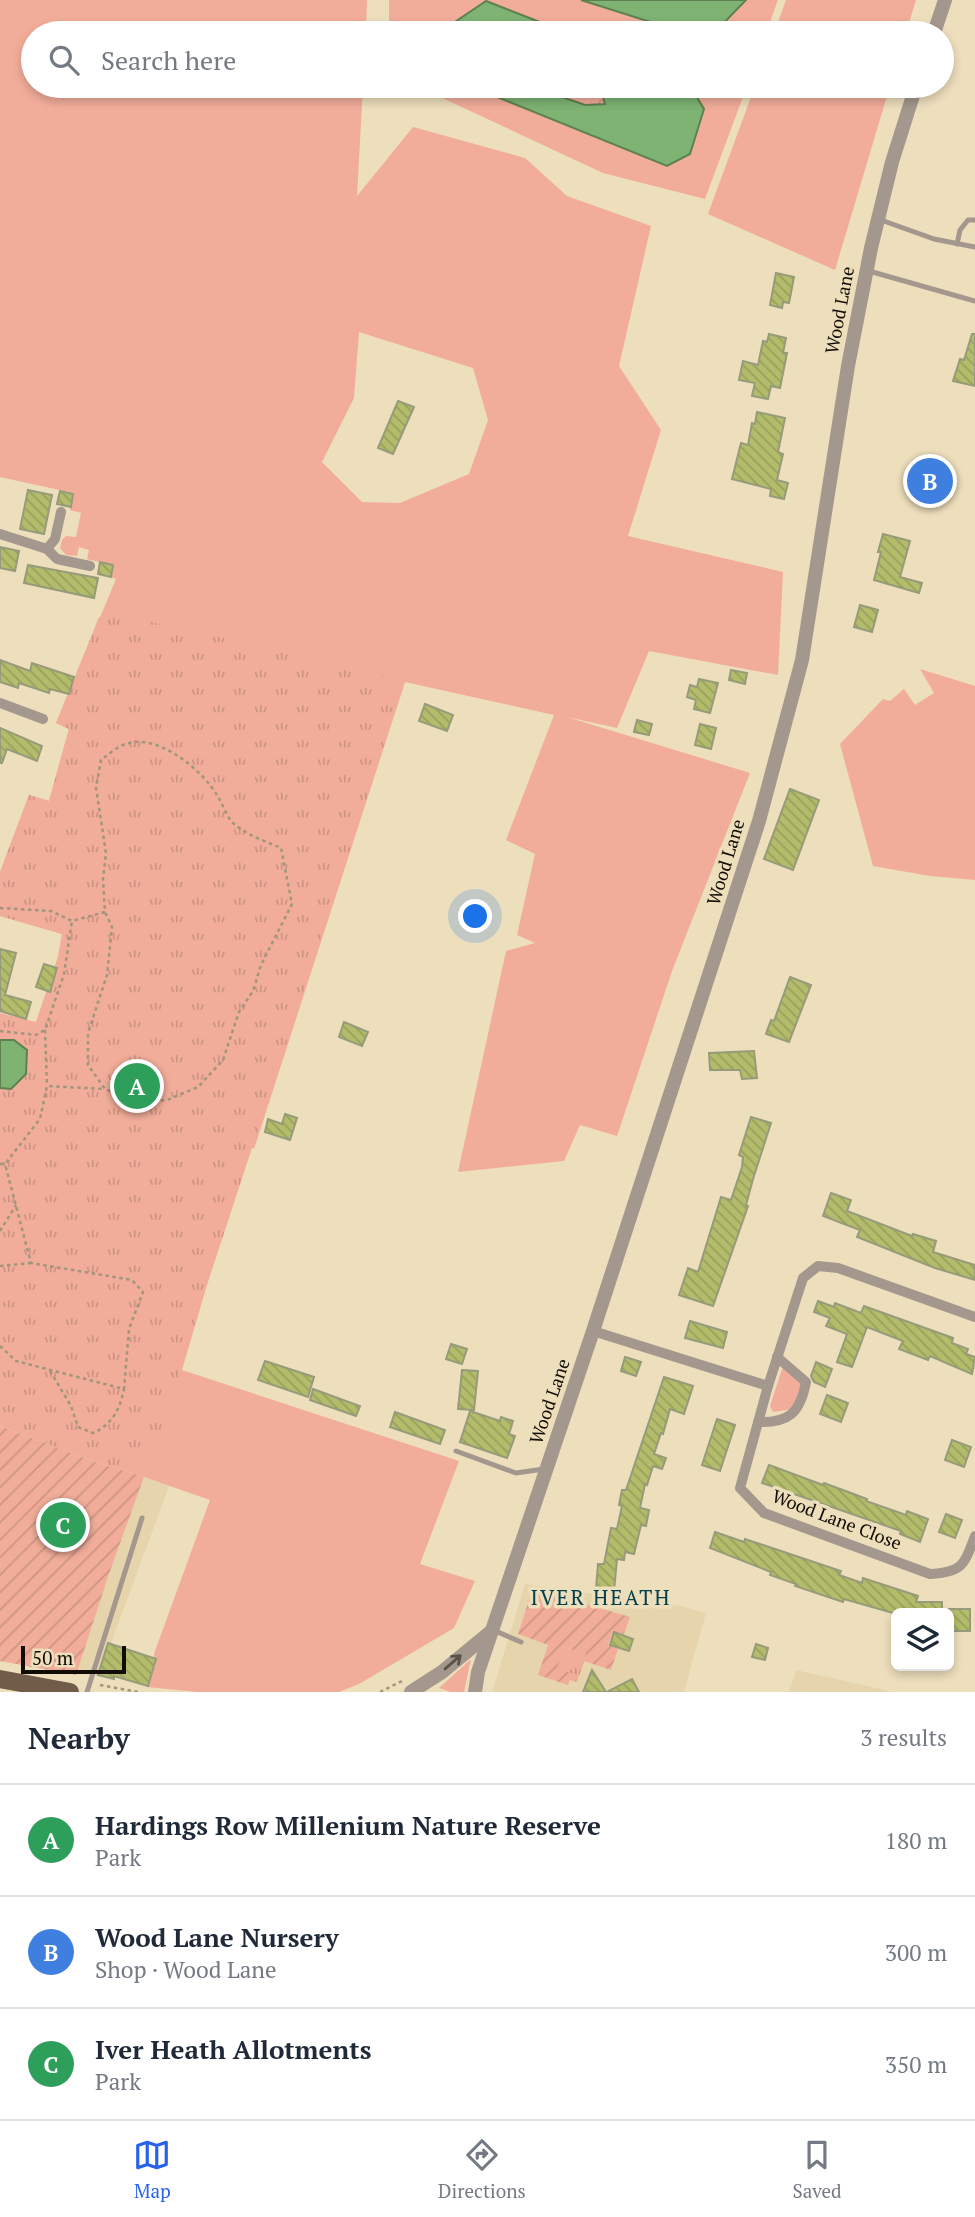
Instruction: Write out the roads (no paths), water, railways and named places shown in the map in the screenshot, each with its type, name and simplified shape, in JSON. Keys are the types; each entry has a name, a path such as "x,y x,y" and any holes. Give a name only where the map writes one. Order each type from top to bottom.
{"main road":[{"path":"0,1679 70,1692"}],"street":[{"path":"938,21 945,0"},
{"name":"Wood Lane","path":"475,1692 478,1672 593,1331 759,821 802,660 848,366 866,270 892,162 912,98"},
{"path":"47,549 55,539 61,512"},
{"path":"0,534 47,549 57,559 90,566"},
{"path":"0,703 43,719"},
{"name":"Wood Lane Close","path":"975,1317 838,1268 818,1266 803,1278 768,1386 740,1488 764,1513 930,1574 953,1572 966,1559 975,1535"},
{"path":"593,1331 768,1386"},
{"path":"758,1422 778,1423 791,1415 803,1400 806,1382 778,1357"},
{"path":"411,1692 442,1671 492,1630"}],"lane":[{"path":"878,219 957,244 975,247"},
{"path":"957,244 963,224 968,220 975,220"},
{"path":"866,270 975,300"},
{"path":"456,1451 516,1472 547,1468"},
{"path":"88,1692 142,1518"},
{"path":"492,1630 521,1642"}],"place":[{"name":"Wood Lane Nursery","path":"930,481"},
{"name":"Hardings Row Millenium Nature Reserve","path":"137,1086"},
{"name":"Iver Heath Allotments","path":"63,1525"}],"district":[{"name":"IVER HEATH","path":"601,1597"}]}
